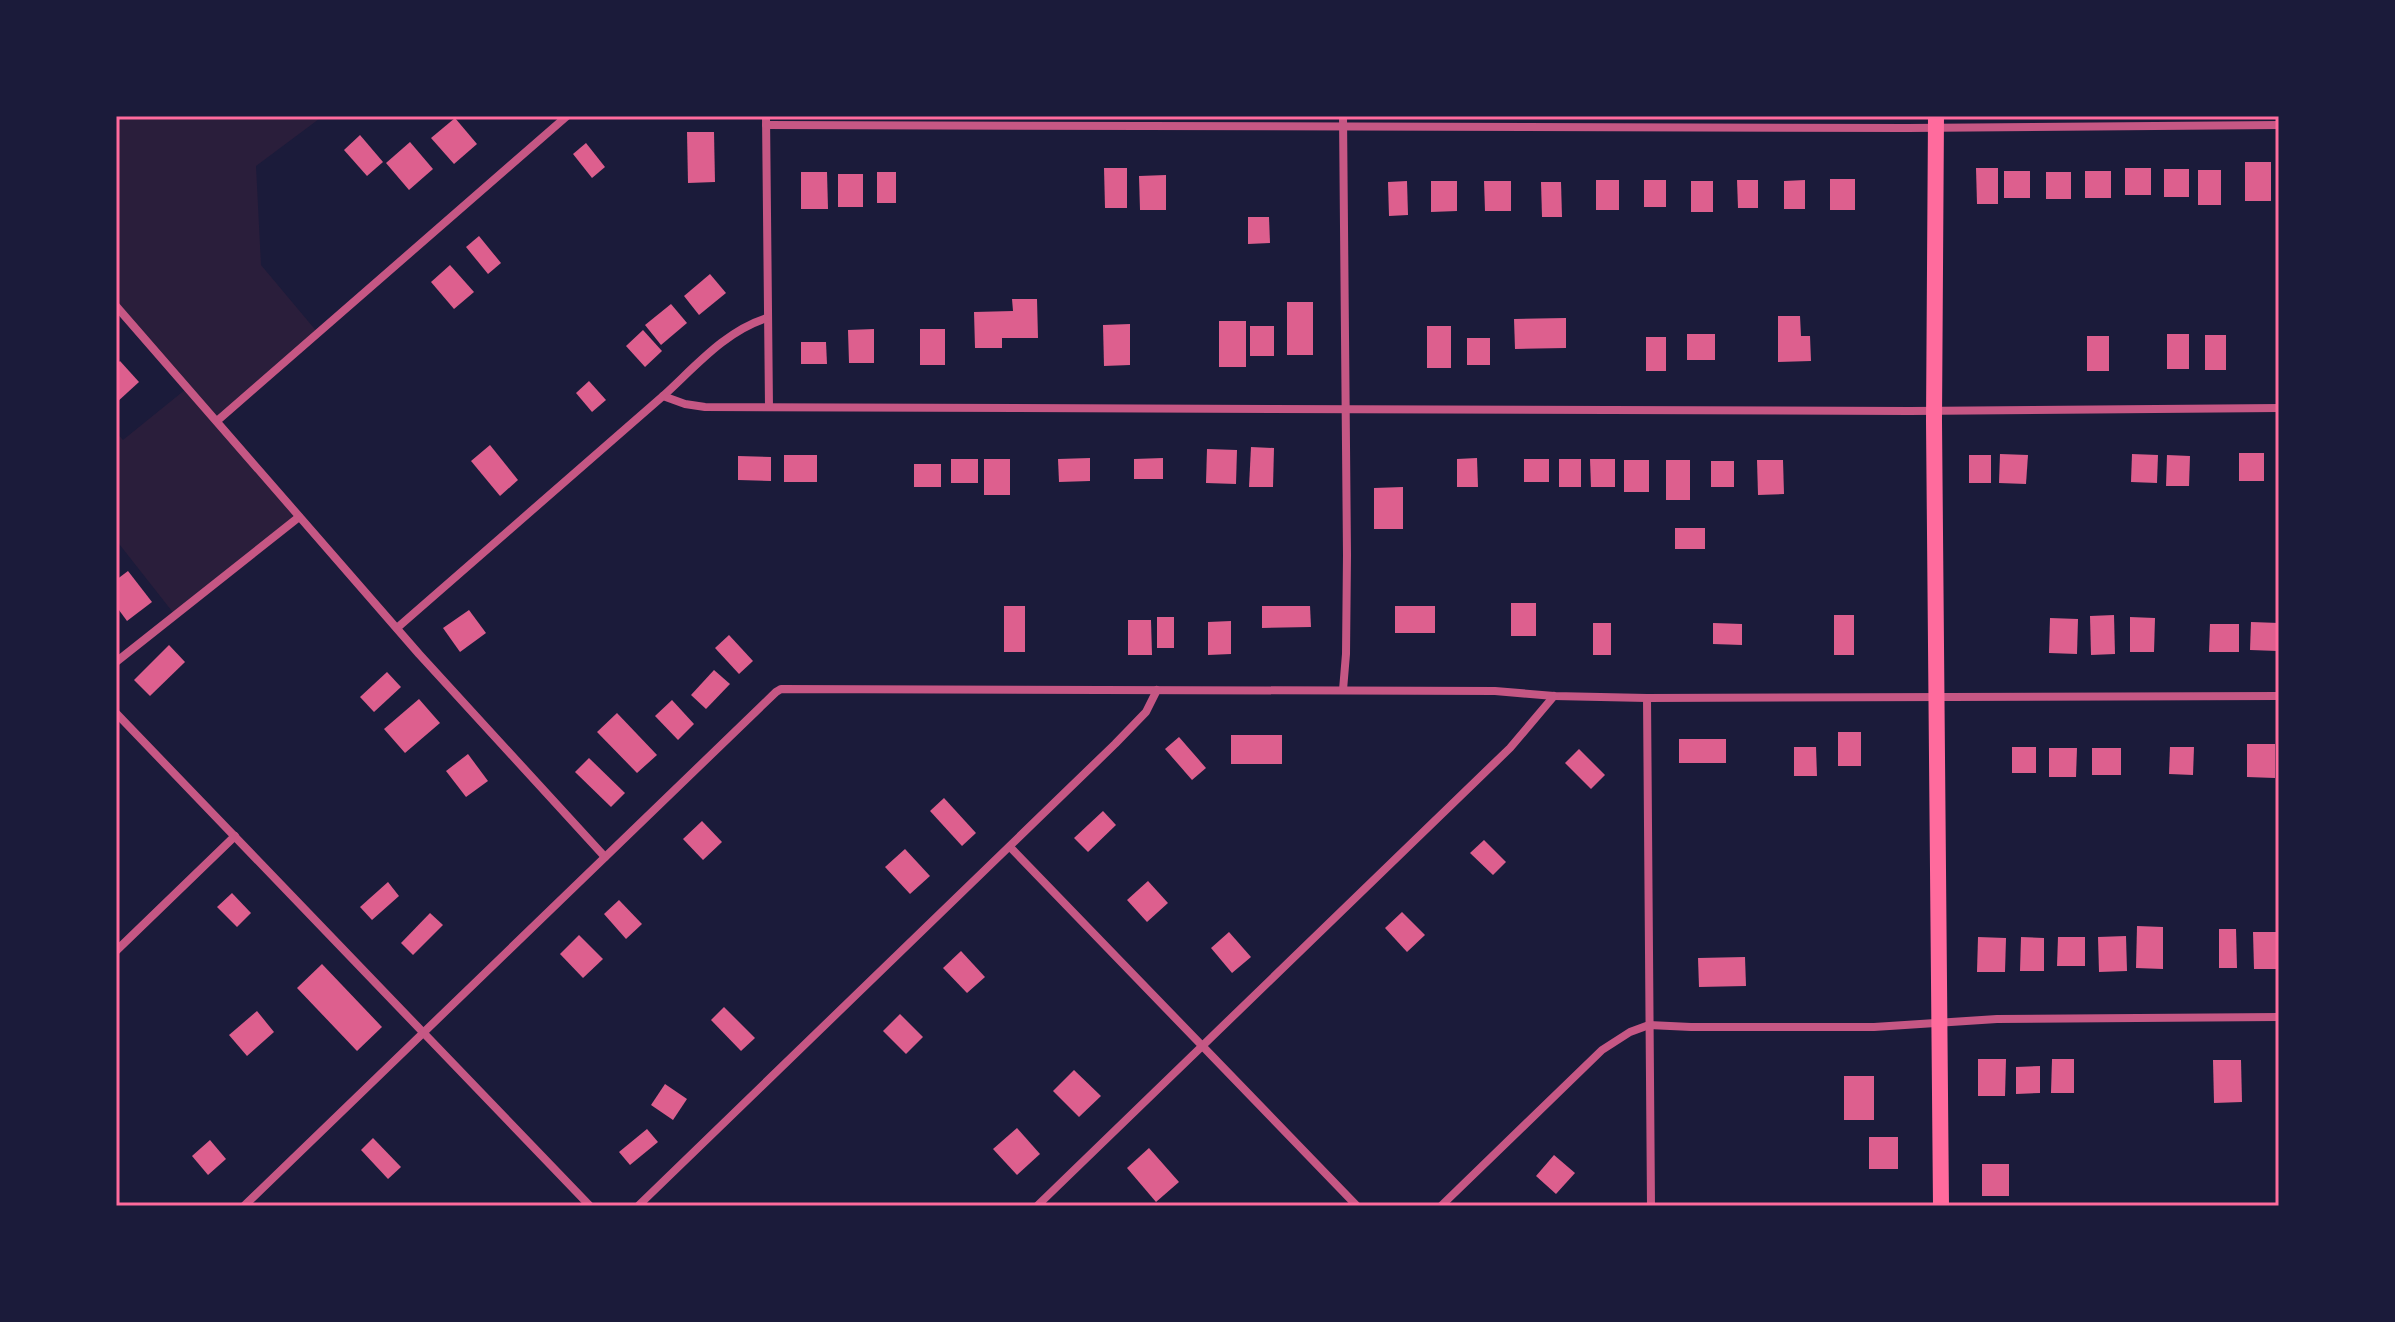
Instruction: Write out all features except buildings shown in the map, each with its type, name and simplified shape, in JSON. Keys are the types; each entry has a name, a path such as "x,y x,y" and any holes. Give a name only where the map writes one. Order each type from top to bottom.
{"main road":[{"path":"1936,122 1934,411 1941,1206"}],"street":[{"path":"217,421 567,116"},
{"path":"769,407 766,120 2279,125"},
{"path":"1343,121 1347,569 1343,690"},
{"path":"116,306 397,628 605,857"},
{"path":"397,628 735,332 767,318"},
{"path":"663,396 705,407 1934,411 2279,408"},
{"path":"116,662 299,517"},
{"path":"244,1206 781,689 1495,691 1647,698 2279,696"},
{"path":"638,1206 1146,712 1157,690"},
{"path":"1037,1206 1510,748 1554,696"},
{"path":"1647,698 1651,1206"},
{"path":"116,713 590,1206"},
{"path":"116,951 235,836"},
{"path":"1010,847 1357,1206"},
{"path":"1441,1206 1602,1050 1630,1032 1649,1025 1874,1027 1997,1019 2279,1017"}],"shaded area":[{"path":"116,116 323,116 256,166 261,265 318,333 218,421 299,517 175,615 116,540 116,432 123,440 186,389 116,307"}]}
